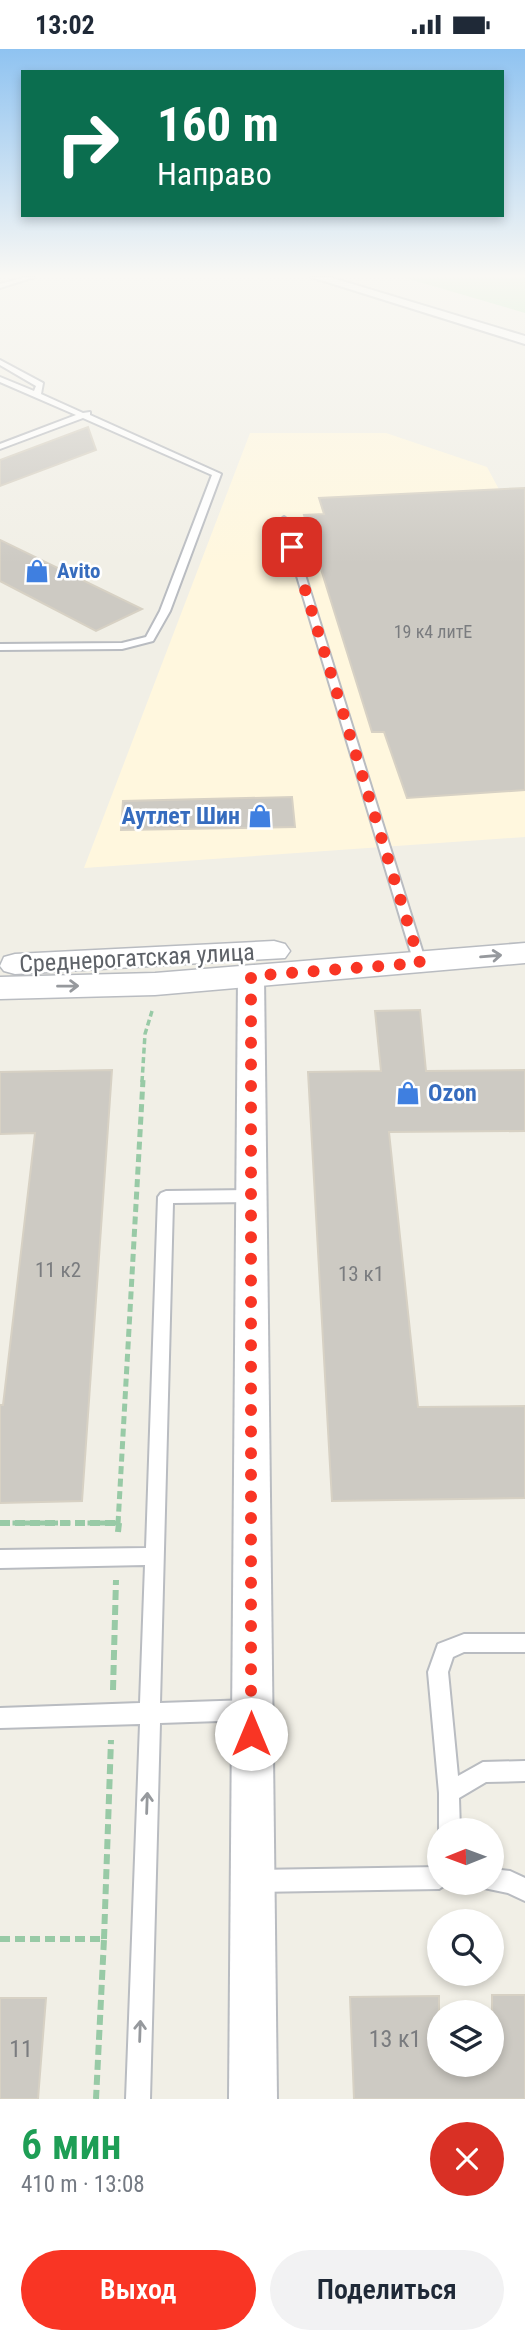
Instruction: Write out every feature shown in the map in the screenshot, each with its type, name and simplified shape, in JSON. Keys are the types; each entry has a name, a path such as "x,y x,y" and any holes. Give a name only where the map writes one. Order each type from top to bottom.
{"street":[{"name":"Среднерогатская улица","path":"0,988 126,985 251,976 417,952 525,931"},
{"name":"Среднерогатская улица","path":"0,964 417,952 525,953"},
{"path":"251,976 253,2099"}],"lane":[{"path":"21,373 40,385 37,394"},
{"path":"0,379 87,414 217,474 166,611 150,639 122,646 0,647"},
{"path":"0,447 87,414"},
{"path":"284,520 380,841 417,952"},
{"path":"138,2099 166,1197 250,1196"},
{"path":"0,1559 154,1556"},
{"path":"449,1818 438,1672 445,1651 464,1643 525,1643"},
{"path":"0,1718 251,1710"},
{"path":"449,1793 483,1772 525,1771"},
{"path":"253,1881 427,1878"},
{"path":"504,1881 525,1891"}],"path":[{"path":"96,2099 117,1557 145,1034 156,997"},
{"path":"0,1524 119,1523"},
{"path":"0,1939 104,1939"}],"shaded area":[{"path":"250,433 386,433 487,467 525,538 525,837 84,868"}],"building":[{"path":"88,427 96,450 0,486 0,460"},
{"path":"525,488 525,790 407,798 384,732 372,732 304,515 324,514 319,498"},
{"path":"0,540 142,609 96,631 0,581"},
{"path":"292,797 295,827 121,830 123,801"},
{"path":"420,1010 426,1071 525,1070 525,1131 389,1132 418,1407 525,1406 525,1498 332,1501 308,1072 381,1071 375,1011"},
{"path":"112,1070 82,1501 0,1503 0,1405 3,1405 35,1133 0,1134 0,1072"},
{"path":"492,1995 525,1995 525,2099 354,2099 350,1997 439,1996 439,2000 427,2000 427,2077 504,2077 504,2000 492,2000"},
{"path":"0,1998 46,1998 38,2099 0,2099"}],"place":[{"name":"Avito","path":"37,571"},
{"name":"Аутлет Шин","path":"260,816"},
{"name":"Ozon","path":"408,1093"}],"route":[{"path":"251,1734 251,976 420,963 380,841 292,547"}]}
